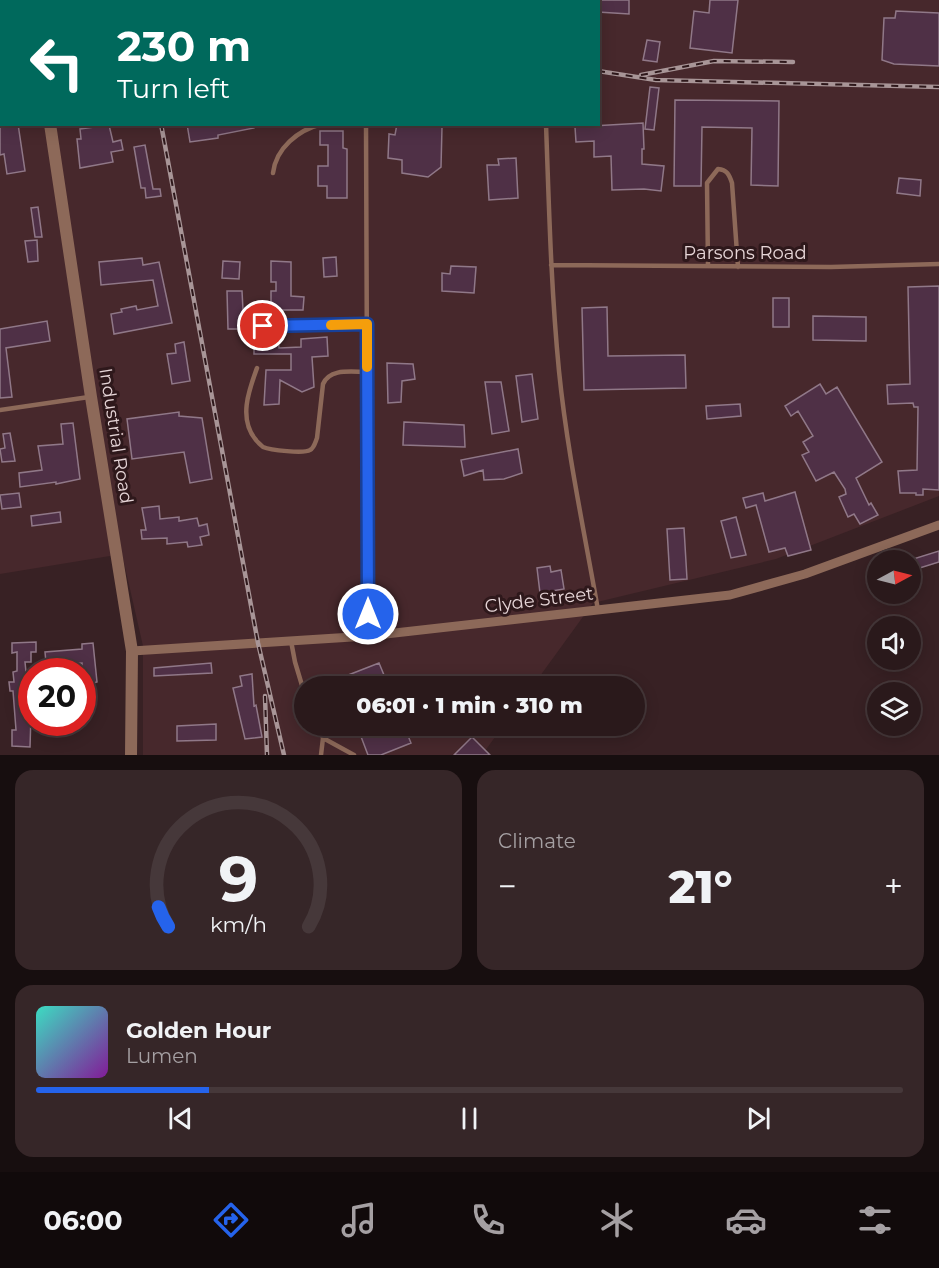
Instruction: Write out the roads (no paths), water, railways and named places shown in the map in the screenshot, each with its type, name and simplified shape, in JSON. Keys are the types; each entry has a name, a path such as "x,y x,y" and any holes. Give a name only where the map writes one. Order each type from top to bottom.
{"street":[{"name":"Industrial Road","path":"51,126 91,397 132,651 131,755"},
{"name":"Clyde Street","path":"132,651 368,636 729,595 805,574 939,525"}],"lane":[{"path":"273,173 274,161 289,142 302,132 317,126"},
{"path":"366,126 368,636"},
{"path":"546,126 551,265 562,395 598,610"},
{"path":"708,266 707,183 718,169 724,169 729,174 732,183 738,267"},
{"name":"Parsons Road","path":"551,265 738,267 939,264"},
{"path":"263,326 367,324"},
{"path":"256,368 246,398 247,416 255,440 262,447 302,452 309,451 317,438 323,384 326,377 331,374 367,372"},
{"path":"0,410 91,397"},
{"path":"291,641 299,676"},
{"path":"321,755 323,738 354,755"}],"railway":[{"path":"641,75 714,61 793,62"},
{"path":"600,71 656,80 939,87"},
{"path":"161,126 258,643 284,755"},
{"path":"265,696 267,755"}]}
